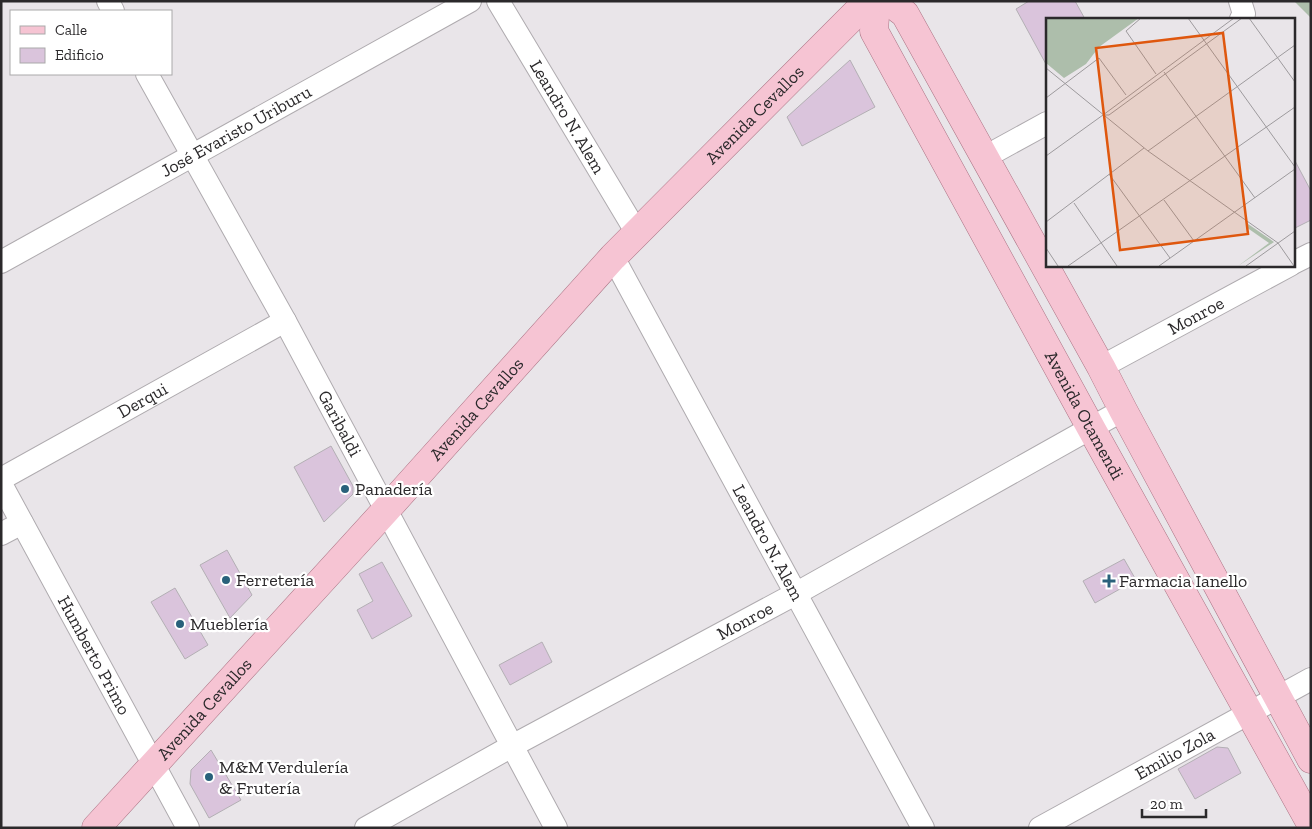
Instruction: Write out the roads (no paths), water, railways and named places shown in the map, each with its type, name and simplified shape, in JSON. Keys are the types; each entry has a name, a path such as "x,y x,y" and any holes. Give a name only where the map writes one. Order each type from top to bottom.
{"main road":[{"name":"Avenida Cevallos","path":"96,828 386,510 613,257 868,1"},
{"name":"Avenida Otamendi","path":"876,1 874,31 1091,428 1311,824"},
{"name":"Avenida Otamendi","path":"888,1 905,14 1046,265"},
{"name":"Avenida Otamendi","path":"1046,266 1311,759"}],"street":[{"name":"José Evaristo Uriburu","path":"1,262 470,1"},
{"name":"Leandro N. Alem","path":"498,1 637,233"},
{"path":"1240,1 1244,14 1242,18"},
{"name":"Garibaldi","path":"148,75 285,321 556,828"},
{"path":"986,156 1046,124"},
{"name":"Monroe","path":"1294,263 1311,254"},
{"name":"Leandro N. Alem","path":"613,257 923,828"},
{"name":"Monroe","path":"1102,367 1288,266"},
{"name":"Derqui","path":"1,479 285,321"},
{"name":"Monroe","path":"366,828 512,746 797,593 1123,410"},
{"name":"Humberto Primo","path":"1,484 188,828"},
{"path":"1,534 22,523"},
{"name":"Emilio Zola","path":"1040,828 1311,680"}],"place":[{"name":"Panadería","path":"345,489"},
{"name":"Ferretería","path":"226,580"},
{"name":"Farmacia Ianello","path":"1109,581"},
{"name":"Mueblería","path":"180,624"},
{"name":"M&M Verdulería & Frutería","path":"209,777"}]}
